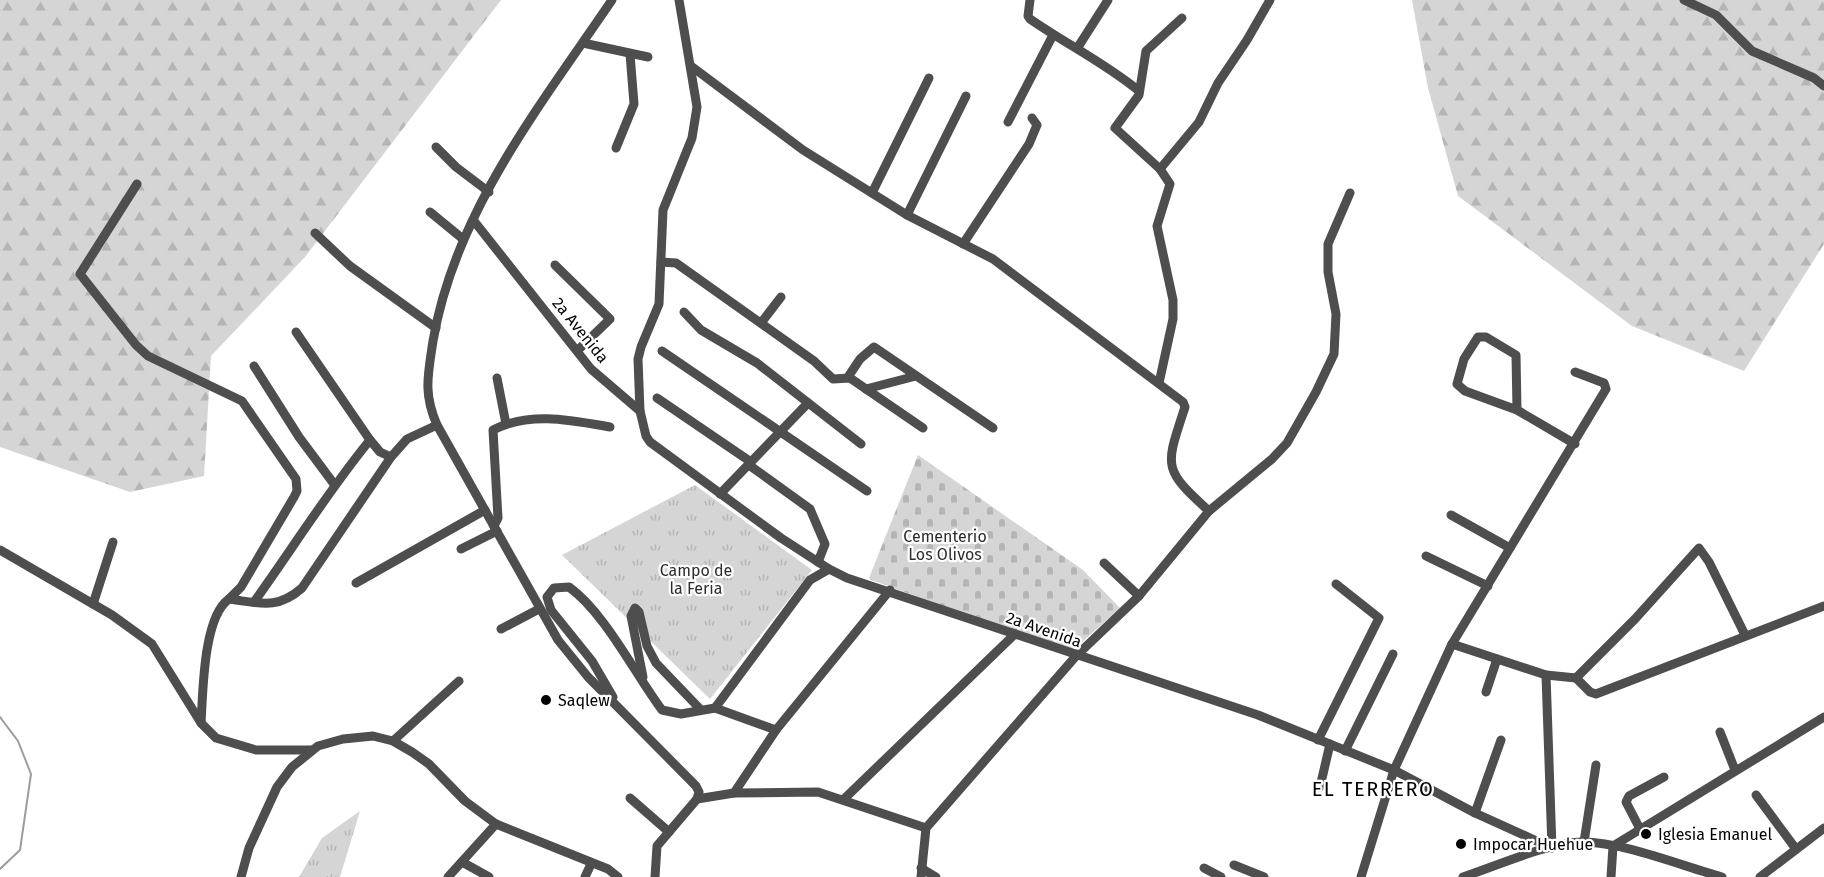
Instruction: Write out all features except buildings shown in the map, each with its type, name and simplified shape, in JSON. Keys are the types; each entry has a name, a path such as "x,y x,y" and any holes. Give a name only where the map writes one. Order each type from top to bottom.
{"street":[{"path":"612,0 529,118 463,239 449,271 426,386 428,404 437,426 496,528 539,609 580,668 696,786 699,792 697,799 654,854 655,877"},
{"path":"640,411 638,359 659,304 663,210 692,138 697,107 679,0"},
{"path":"1030,0 1028,16 1053,35 1078,47 1139,91"},
{"path":"1078,47 1108,0"},
{"path":"1160,169 1199,122 1218,83 1270,0"},
{"path":"1684,0 1716,15 1752,51 1814,78 1824,86"},
{"path":"1159,383 1173,319 1173,300 1157,226 1170,184 1160,169 1115,128 1139,91 1146,51 1182,18"},
{"path":"1008,122 1053,35"},
{"path":"583,43 648,57"},
{"path":"616,148 634,104 630,54"},
{"path":"691,66 793,143 907,215 993,259 1079,326 1159,383 1185,407 1172,447 1173,472 1179,484 1209,511"},
{"path":"872,193 929,78"},
{"path":"907,215 966,96"},
{"path":"963,244 1029,144 1037,124 1032,118"},
{"path":"436,147 456,167 489,192"},
{"path":"137,184 81,270 83,279 148,356 242,401 296,479 297,491 294,497 241,587 221,606 206,659 201,723"},
{"path":"936,877 921,873 926,828 1076,656 1139,596 1209,511 1272,459 1287,443 1316,392 1334,354 1336,314 1328,272 1328,244 1350,193"},
{"path":"430,212 463,239"},
{"name":"2a Avenida","path":"474,221 591,369 640,411 646,436 650,442 720,494 829,569 1076,656 1258,715 1394,770 1475,813 1551,848"},
{"path":"315,233 350,266 436,328"},
{"path":"661,262 676,262 814,361 833,379 848,377 923,428"},
{"path":"555,265 610,319 578,350"},
{"path":"761,323 781,297"},
{"path":"684,312 701,330 757,363 861,444"},
{"path":"296,332 370,440 380,452 391,457"},
{"path":"1517,410 1516,355 1486,337 1478,337 1464,359 1457,384 1465,391 1517,410 1575,444"},
{"path":"848,377 860,358 874,347 993,428"},
{"path":"662,351 867,491"},
{"path":"254,366 299,437 334,484"},
{"path":"1361,877 1394,770 1452,644 1575,444 1606,389 1604,383 1575,372"},
{"path":"866,389 916,376"},
{"path":"497,378 506,424"},
{"path":"657,398 810,509 825,544 818,562"},
{"path":"720,494 808,403"},
{"path":"461,549 496,528 498,518 492,432 506,424 562,418 609,427"},
{"path":"229,599 274,604 285,601 302,588 391,457 407,439 437,426"},
{"path":"254,602 296,544 334,484 370,440"},
{"path":"356,583 485,510"},
{"path":"1451,515 1510,548"},
{"path":"93,604 113,542"},
{"path":"1576,678 1635,619 1699,548 1709,562 1744,635"},
{"path":"0,550 93,604 152,644 201,723 216,738 241,747 278,752 312,750 343,739 373,736 393,741 429,764 465,801 496,824 608,869 618,877"},
{"path":"1426,556 1488,586"},
{"path":"1104,563 1139,596"},
{"path":"715,708 810,580 829,569"},
{"path":"1318,740 1379,618 1336,584"},
{"path":"621,712 592,661 551,610 548,603 550,592 561,586 569,587 578,593 624,653 662,710 681,714 715,708 776,730"},
{"path":"734,793 776,730 890,590"},
{"path":"1452,644 1546,675 1576,678 1590,692 1596,694 1824,606"},
{"path":"645,685 632,616 635,608 639,612 647,646 656,663 701,710"},
{"path":"501,629 539,609"},
{"path":"844,799 1015,634"},
{"path":"1345,751 1393,654"},
{"path":"1486,692 1497,659"},
{"path":"1546,675 1551,848"},
{"path":"393,741 459,681"},
{"path":"1613,846 1824,717"},
{"path":"1720,732 1735,770"},
{"path":"1475,813 1501,740"},
{"path":"1320,787 1330,744"},
{"path":"241,877 249,848 277,787 292,767 312,750"},
{"path":"1584,842 1596,765"},
{"path":"1640,829 1626,802 1629,796 1664,777"},
{"path":"697,799 734,793 818,792 926,828"},
{"path":"1756,795 1796,849"},
{"path":"630,798 669,832"},
{"path":"448,877 496,824"},
{"path":"1760,877 1824,828"},
{"path":"1463,877 1551,848 1584,842 1613,846 1722,877"},
{"path":"1611,877 1613,846"},
{"path":"462,862 489,877"},
{"path":"585,877 591,864"},
{"path":"1234,865 1264,877"},
{"path":"1204,868 1221,877"}],"green space":[{"path":"0,0 501,0 305,257 211,356 204,476 130,492 0,447"},
{"path":"1412,0 1824,0 1824,244 1744,371 1632,326 1458,196 1428,88"},
{"name":"Cementerio Los Olivos","path":"918,455 1083,570 1120,608 1071,652 871,580 869,578"},
{"name":"Campo de la Feria","path":"695,485 812,570 710,699 562,555"},
{"path":"360,811 340,877 299,877 322,838"}],"waterway":[{"path":"0,717 18,741 31,774 20,850 0,869"}],"place":[{"name":"Saqlew","path":"546,700"},
{"name":"Iglesia Emanuel","path":"1646,834"},
{"name":"Impocar Huehue","path":"1461,844"}],"district":[{"name":"EL TERRERO","path":"1373,789"}]}
